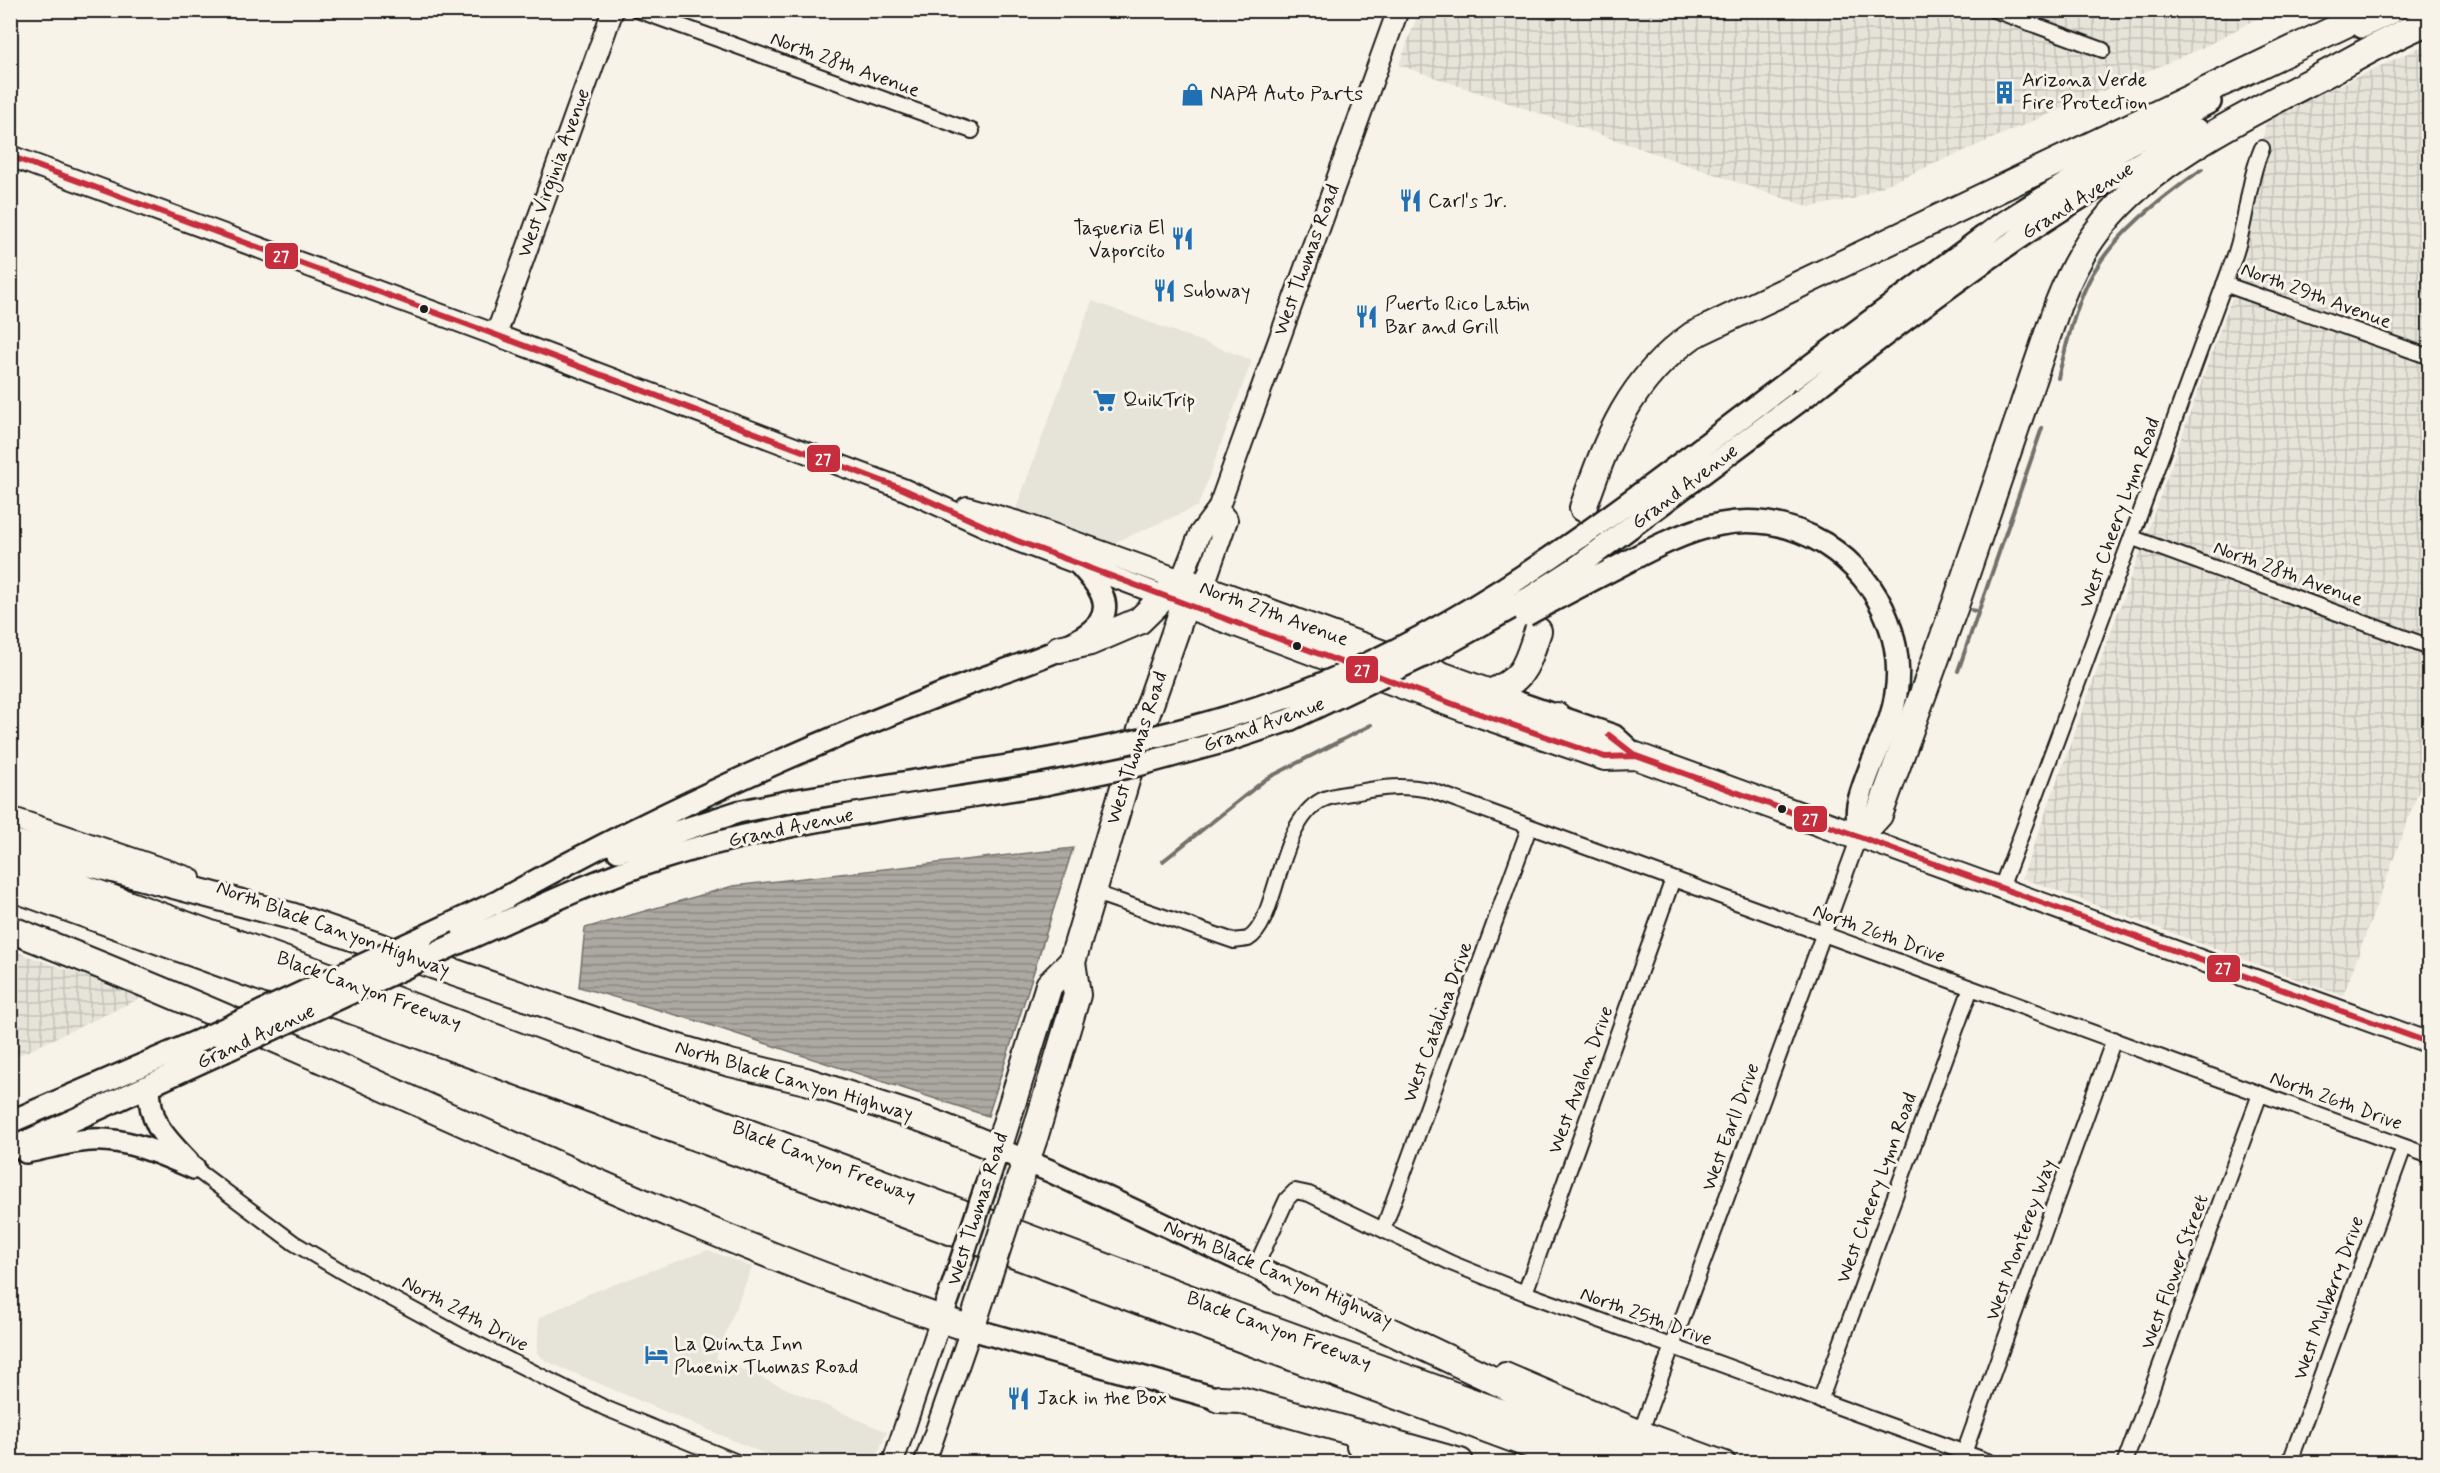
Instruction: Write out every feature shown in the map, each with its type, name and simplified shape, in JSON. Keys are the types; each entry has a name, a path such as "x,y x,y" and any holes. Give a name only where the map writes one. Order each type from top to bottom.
{"highway":[{"path":"1583,508 1607,442 1625,406 1664,357 1693,335 2375,10"},
{"path":"1858,837 1879,814 1956,603 2058,304 2071,274 2102,224 2129,196 2157,173 2225,128 2428,21"},
{"path":"1059,649 1090,642 1139,621 1184,592"},
{"name":"North 27th Avenue","path":"1184,592 1469,710 1605,757 1636,756 1858,837"},
{"name":"North 27th Avenue","path":"1184,592 1490,693"},
{"name":"West Thomas Road","path":"971,1329 1077,995 1072,962 1184,592"},
{"path":"1490,693 1507,686 1521,675 1538,631"},
{"path":"1469,710 1484,709 1538,722 1546,722 1557,716"},
{"path":"10,842 291,916"},
{"name":"Black Canyon Freeway","path":"10,862 384,996 1244,1319 1637,1462"},
{"path":"10,887 343,1007 1576,1462"},
{"name":"Black Canyon Freeway","path":"10,904 477,1070 1537,1462"},
{"name":"North Black Canyon Highway","path":"291,916 641,1037 729,1063 806,1080 926,1120 998,1149"},
{"path":"10,929 311,1055 648,1206 971,1329"},
{"name":"West Thomas Road","path":"998,1149 1049,985 1072,962"},
{"path":"1280,1279 1546,1405 1678,1462"},
{"path":"1219,1399 1240,1400 1460,1462"}],"main road":[{"name":"West Virginia Avenue","path":"496,335 613,10"},
{"name":"West Thomas Road","path":"1184,592 1227,520 1218,509 1398,10"},
{"name":"Grand Avenue","path":"10,1122 196,1042 494,904 609,855 663,835 738,812 803,799 1038,761 1136,742 1218,720 1320,685 1401,647 1495,595 1559,553 1962,252 2059,187 2157,129 2396,10"},
{"name":"Grand Avenue","path":"10,1149 458,943 621,873 700,848 826,819 1045,784 1137,765 1226,741 1307,713 1437,650 1529,598 1609,544 1999,252 2102,184 2262,97 2428,21"},
{"name":"North 27th Avenue","path":"10,156 496,335 903,489 1015,540 1079,564 1184,592"},
{"name":"North 27th Avenue","path":"903,489 1022,523 1184,592"},
{"path":"1307,713 1380,690 1643,553 1695,529 1722,522 1761,522 1802,533 1825,544 1848,562 1871,586 1887,616 1896,654 1896,698 1858,806 1858,837"},
{"path":"494,904 576,858 784,760 909,706 1059,649 1093,630 1105,611 1102,594 1079,564"},
{"name":"North 27th Avenue","path":"1490,693 1614,736 1636,756"},
{"name":"North Black Canyon Highway","path":"10,817 201,882 291,916"},
{"name":"North 27th Avenue","path":"1858,837 2430,1043"},
{"path":"10,941 196,1006"},
{"path":"149,1087 150,1111 155,1122 164,1137 194,1168"},
{"path":"10,1154 78,1141 110,1140 150,1150 194,1168"},
{"name":"West Thomas Road","path":"893,1462 998,1149"},
{"name":"North Black Canyon Highway","path":"998,1149 1280,1279 1373,1314 1641,1431 1725,1462"},
{"name":"West Thomas Road","path":"925,1462 971,1329"},
{"path":"971,1329 1219,1399 1246,1414 1415,1462"}],"street":[{"name":"North 28th Avenue","path":"637,10 972,131"},
{"path":"1994,10 2103,50"},
{"name":"West Cheery Lynn Road","path":"2001,888 2133,538 2236,254 2254,166 2262,148"},
{"name":"North 29th Avenue","path":"2224,284 2430,357"},
{"name":"North 28th Avenue","path":"2133,538 2430,647"},
{"name":"North 26th Drive","path":"1092,892 1234,941 1248,939 1257,929 1265,914 1289,843 1304,816 1312,807 1324,799 1374,789 1407,786 1430,790 2430,1156"},
{"name":"West Catalina Drive","path":"1383,1230 1529,828"},
{"name":"West Earll Drive","path":"1641,1431 1858,837"},
{"name":"West Avalon Drive","path":"1525,1293 1673,879"},
{"name":"West Cheery Lynn Road","path":"1820,1401 1971,988"},
{"name":"West Monterey Way","path":"1964,1453 2114,1039"},
{"name":"West Flower Street","path":"2126,1462 2260,1094"},
{"name":"West Mulberry Drive","path":"2290,1462 2404,1147"},
{"name":"North 24th Drive","path":"194,1168 294,1243 341,1271 459,1335 605,1408 736,1462"},
{"name":"North 25th Drive","path":"1255,1268 1287,1199 1295,1191 1309,1194 1451,1263 1525,1293 1990,1462"}],"shaded area":[{"path":"1419,11 2271,11 2204,47 1853,199 1809,207 1399,65"},
{"path":"2429,43 2429,763 2343,996 2022,878 2244,264 2266,120"},
{"path":"1092,301 1252,360 1198,506 1102,548 1014,514"},
{"path":"1073,848 988,1116 697,1021 579,987 585,928 733,886"},
{"path":"11,950 56,966 145,996 11,1059"},
{"path":"708,1250 752,1267 716,1358 887,1432 874,1462 784,1462 546,1361 537,1353 539,1318 588,1294"}],"waterway":[{"path":"2058,378 2081,298 2104,257 2115,242 2142,216 2202,169"},
{"path":"1958,671 2042,428"},
{"path":"1972,610 1978,612"},
{"path":"1163,861 1266,779 1371,725"}],"transit line":[{"name":"27","path":"10,156 496,335 903,489 1015,540 1469,710 1605,757 1636,756"},
{"name":"27","path":"1609,735 1636,756 2430,1043"}],"place":[{"name":"Arizona Verde Fire Protection","path":"2004,92"},
{"name":"NAPA Auto Parts","path":"1192,94"},
{"name":"Carl's Jr.","path":"1410,201"},
{"name":"Taqueria El Vaporcito","path":"1183,239"},
{"name":"Subway","path":"1165,291"},
{"name":"Puerto Rico Latin Bar and Grill","path":"1367,316"},
{"name":"QuikTrip","path":"1105,400"},
{"name":"La Quinta Inn Phoenix Thomas Road","path":"656,1355"},
{"name":"Jack in the Box","path":"1019,1398"}]}
